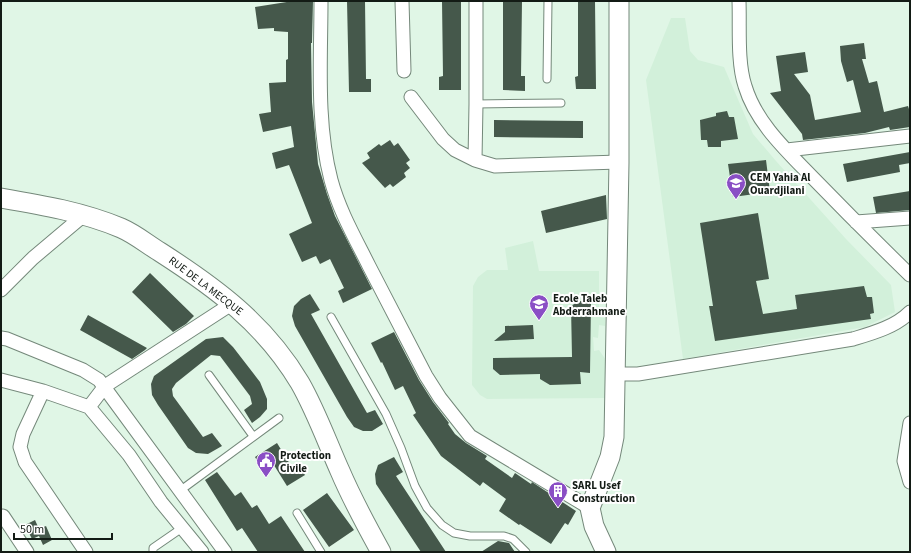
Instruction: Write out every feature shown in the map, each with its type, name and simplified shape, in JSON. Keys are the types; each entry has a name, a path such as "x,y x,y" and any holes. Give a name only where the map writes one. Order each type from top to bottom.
{"street":[{"path":"322,1 322,121 325,150 331,180 342,210 355,238 426,376 440,398 470,436 590,508"},
{"path":"402,1 404,71"},
{"path":"475,160 476,1"},
{"path":"606,552 594,526 590,508 610,457 614,437 619,162 619,1"},
{"path":"739,1 740,58 744,85 756,113 787,150 856,222 910,275"},
{"path":"411,97 443,138 455,150 475,160 496,166 619,162"},
{"path":"787,150 910,136"},
{"name":"RUE DE LA MECQUE","path":"1,198 46,205 84,215 122,228 180,265 233,303 266,335 300,384 355,505 381,552"},
{"path":"1,290 33,258 84,215"},
{"path":"856,222 910,218"},
{"path":"89,406 105,386 233,303"},
{"path":"614,374 638,374 853,339 880,331 906,316 910,312"},
{"path":"3,336 83,370 94,376 105,386 225,552"},
{"path":"1,380 43,391 89,406 129,455 162,502 202,552"},
{"path":"43,391 23,434 20,446 25,462 86,552"},
{"path":"910,423 904,462 910,482"},
{"path":"162,502 181,490"},
{"path":"3,516 27,552"}],"lane":[{"path":"547,79 548,1"},
{"path":"476,104 561,104"},
{"path":"331,317 386,414 401,448 414,486 427,508 442,525 454,532 470,536 504,536 513,539 526,552"},
{"path":"209,374 254,436"},
{"path":"181,490 279,418"},
{"path":"297,513 321,552"},
{"path":"153,552 153,548 182,528"}],"shaded area":[{"name":"CEM Yahia Al Ouardjilani","path":"671,18 685,18 690,51 698,60 724,67 753,134 846,239 891,285 895,312 865,327 683,359 646,80"},
{"name":"Ecole Taleb Abderrahmane","path":"533,241 539,271 599,271 599,317 605,318 605,326 599,325 598,338 593,337 594,351 599,350 608,363 607,398 487,399 480,395 472,385 473,286 478,277 487,270 508,270 505,248"}],"building":[{"path":"293,1 313,1 311,43 312,102 318,164 335,216 372,289 343,303 338,291 344,288 330,259 320,264 316,256 302,262 289,234 312,223 289,165 276,169 272,153 294,147 291,126 263,132 259,114 271,112 269,83 286,82 288,32 274,31 274,28 258,29 255,7"},
{"path":"347,1 365,1 366,79 371,79 371,92 349,92"},
{"path":"442,1 461,1 461,90 439,90 439,77 443,76"},
{"path":"503,1 522,1 521,76 525,76 525,91 503,90"},
{"path":"578,1 595,1 596,89 576,89 575,77 578,76"},
{"path":"864,43 866,59 862,59 869,83 877,81 884,112 908,106 910,112 910,127 890,130 889,127 865,133 803,140 802,134 770,93 781,91 776,56 805,52 808,72 794,74 810,95 815,120 861,112 853,80 847,82 841,61 840,46"},
{"path":"727,111 729,117 734,117 738,139 721,141 721,147 708,147 707,140 701,140 700,120 716,116 716,113"},
{"path":"494,120 583,121 583,138 494,137"},
{"path":"390,140 394,146 398,143 410,160 406,163 410,168 404,173 406,177 393,187 390,184 385,188 362,163 370,158 367,153 379,144 381,146"},
{"path":"910,152 910,163 899,165 900,172 847,182 843,164"},
{"path":"766,160 770,192 733,197 728,164"},
{"path":"910,191 910,210 876,213 873,197"},
{"path":"606,195 607,219 546,233 541,211"},
{"path":"758,213 769,279 756,281 763,314 797,309 795,295 864,286 867,297 872,297 874,313 870,314 871,319 715,341 709,306 713,306 700,223"},
{"path":"150,273 194,316 186,324 173,332 132,292"},
{"path":"310,294 320,310 311,314 367,413 375,410 383,424 372,431 363,431 354,427 295,326 292,316 294,306 301,299"},
{"path":"579,301 591,302 590,373 580,372 581,384 550,385 540,379 540,374 500,375 493,369 493,358 572,357 571,306"},
{"path":"88,315 147,348 132,359 80,330"},
{"path":"533,325 534,339 494,341 505,332 505,326"},
{"path":"394,332 419,380 455,434 487,456 485,459 512,478 515,473 531,484 532,482 576,511 568,525 565,523 551,544 499,511 506,499 483,482 480,486 441,456 413,415 416,413 403,386 395,390 371,343"},
{"path":"223,337 233,347 260,382 267,399 267,409 252,423 244,410 252,404 250,396 220,356 211,355 176,383 172,389 173,396 203,437 212,433 222,446 208,454 196,453 188,448 158,405 152,395 151,384 154,376 206,339"},
{"path":"277,443 293,469 299,466 305,475 287,486 272,462 262,469 255,457"},
{"path":"394,457 403,472 396,476 446,552 421,552 376,484 375,474 378,465"},
{"path":"217,472 235,496 241,492 252,508 257,505 269,524 281,516 305,552 258,552 242,528 237,531 205,480"},
{"path":"327,493 354,530 329,547 303,510"},
{"path":"35,520 39,529 46,526 52,540 43,545 39,536 32,539 25,525"},
{"path":"498,541 509,543 515,552 481,552"}],"place":[{"name":"CEM Yahia Al Ouardjilani","path":"736,200"},
{"name":"Ecole Taleb Abderrahmane","path":"539,321"},
{"name":"Protection Civile","path":"266,478"},
{"name":"SARL Usef Construction","path":"558,508"}]}
